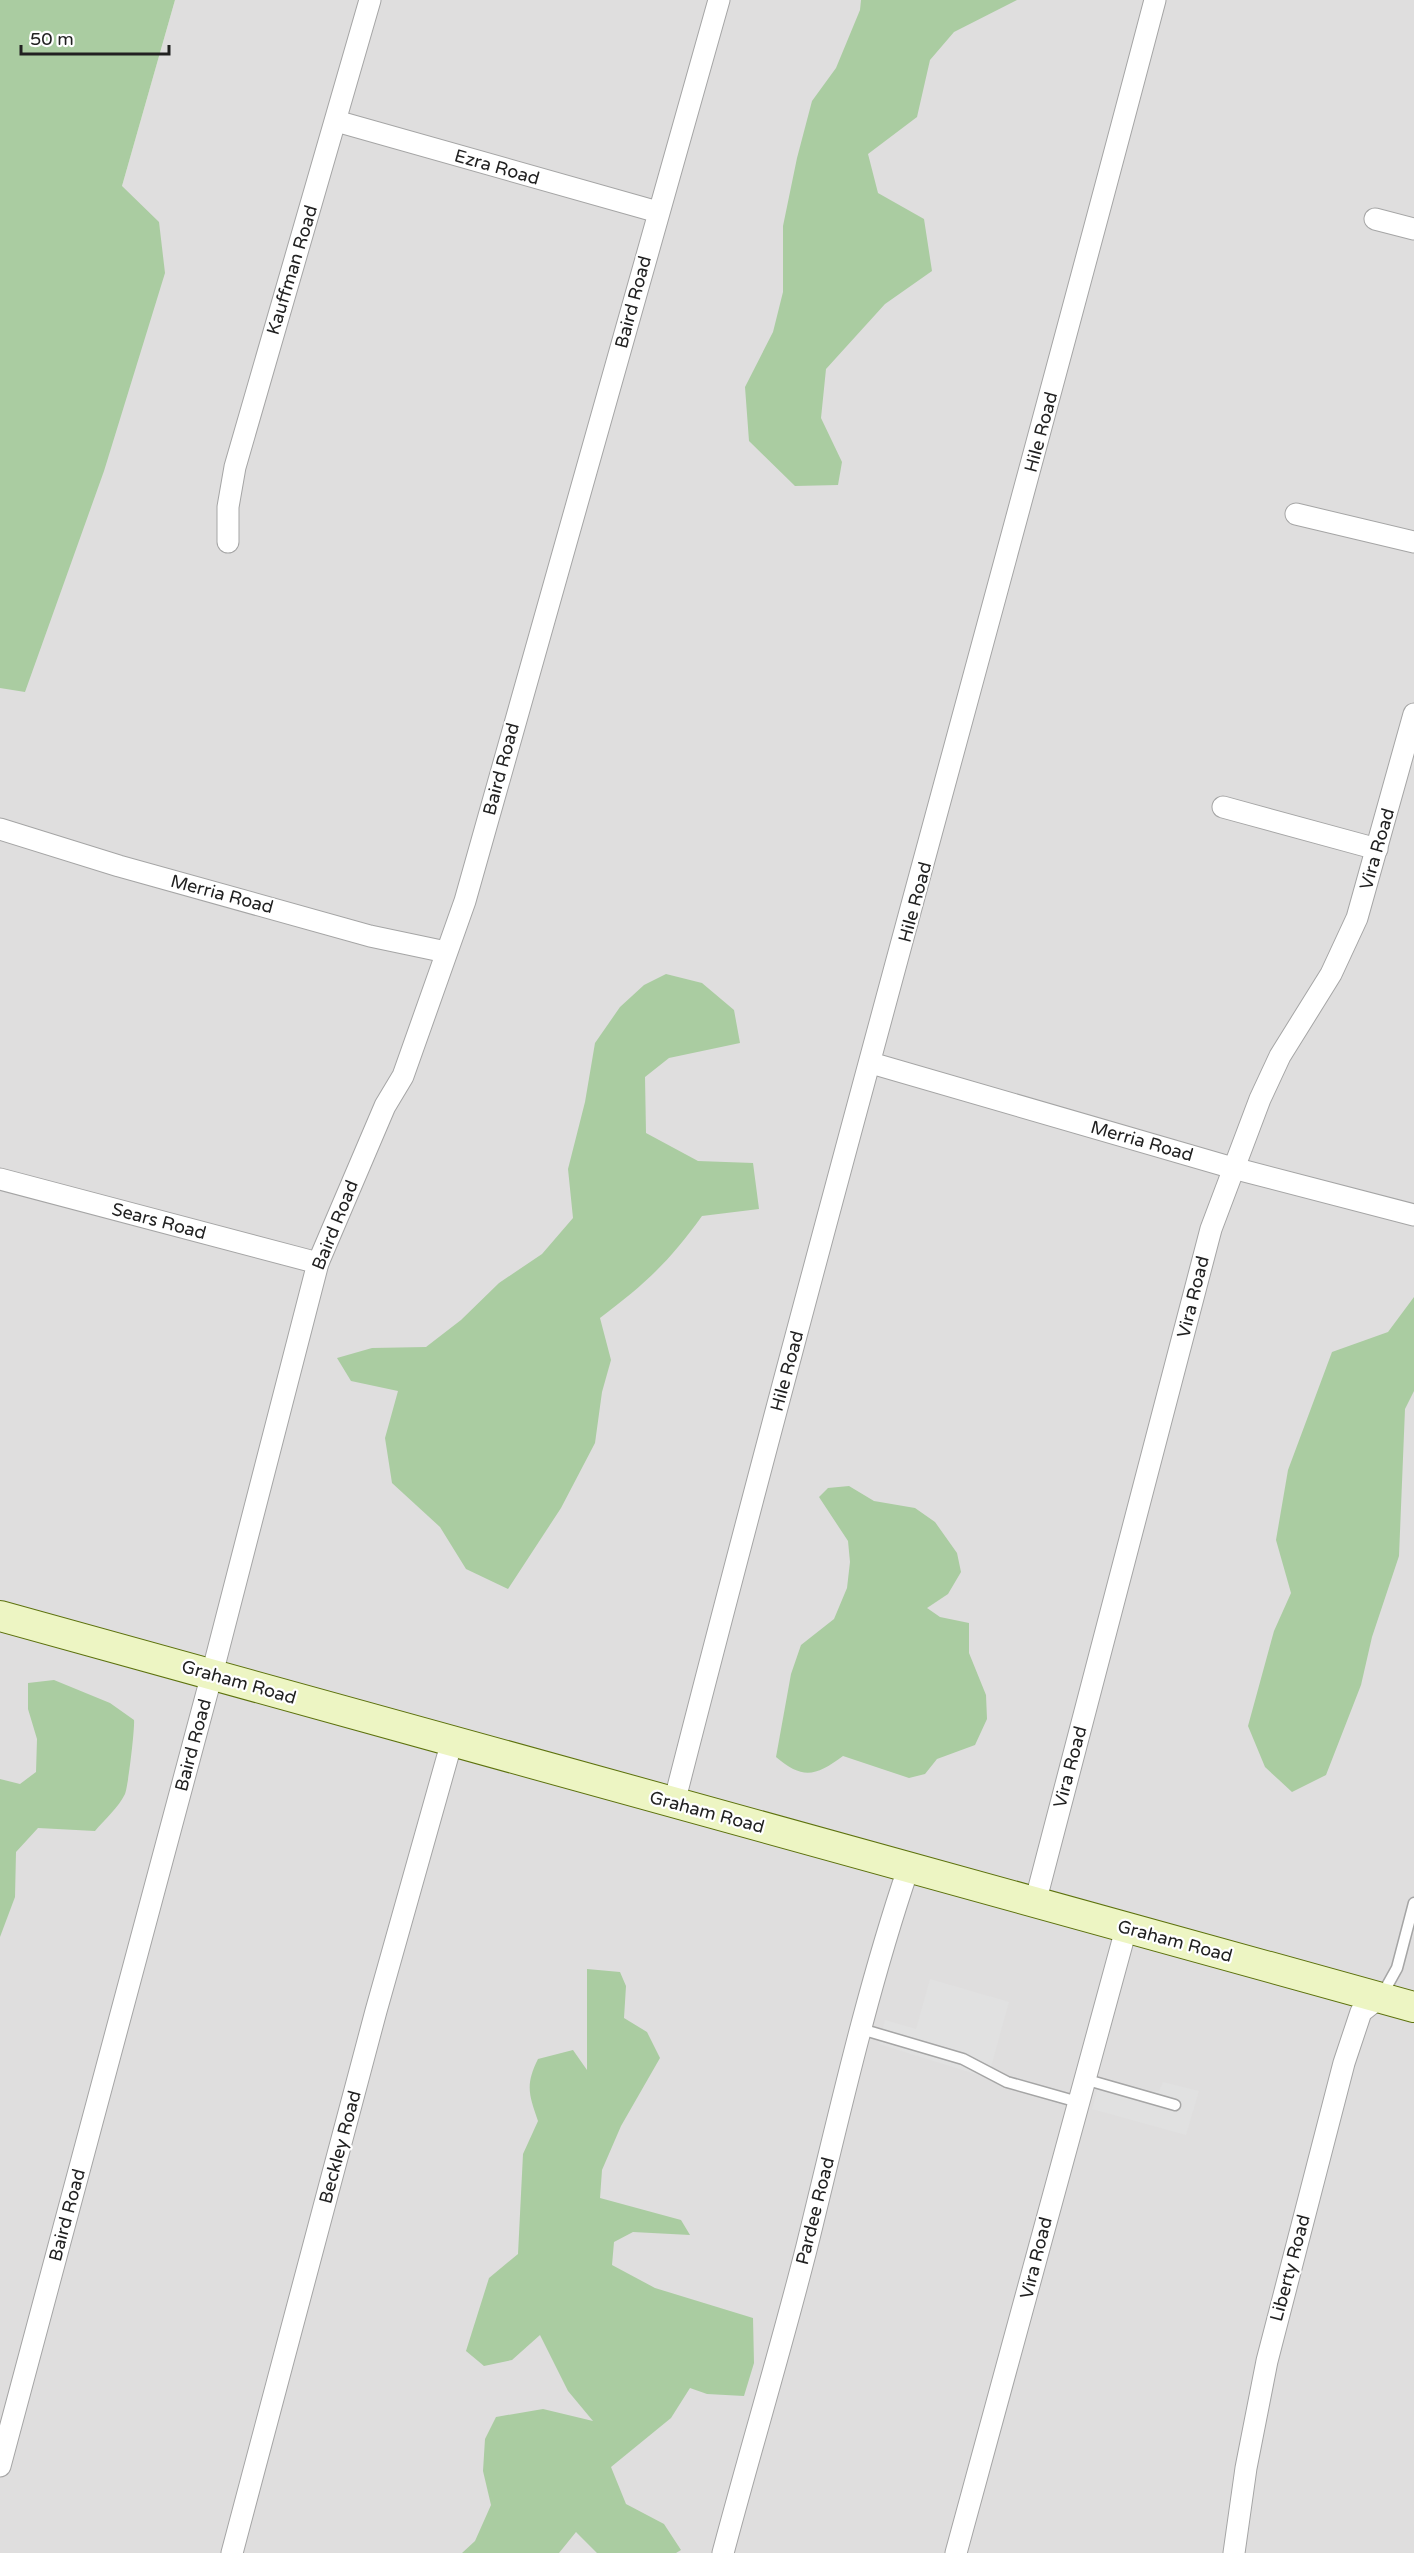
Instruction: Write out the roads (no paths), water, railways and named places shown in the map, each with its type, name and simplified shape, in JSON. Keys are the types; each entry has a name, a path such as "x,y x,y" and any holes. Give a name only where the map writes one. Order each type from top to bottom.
{"main road":[{"name":"Graham Road","path":"0,1616 908,1869 1414,2007"}],"street":[{"name":"Kauffman Road","path":"228,542 228,507 235,467 370,0"},
{"name":"Baird Road","path":"0,2466 212,1674 318,1263 385,1106 403,1076 465,901 718,0"},
{"name":"Hile Road","path":"674,1803 752,1499 1155,0"},
{"name":"Ezra Road","path":"336,121 658,212"},
{"path":"1375,219 1414,229"},
{"path":"1296,514 1414,542"},
{"name":"Vira Road","path":"1035,1903 1210,1229 1280,1056 1345,946 1357,918 1414,714"},
{"path":"1223,807 1377,849"},
{"name":"Merria Road","path":"0,829 119,866 370,936 446,951"},
{"name":"Merria Road","path":"871,1063 1233,1168 1414,1215"},
{"name":"Sears Road","path":"0,1179 318,1263"},
{"name":"Beckley Road","path":"232,2553 376,2011 452,1741"},
{"name":"Pardee Road","path":"723,2553 806,2248 886,1934 908,1869"},
{"name":"Vira Road","path":"956,2553 1126,1929"},
{"name":"Liberty Road","path":"1234,2553 1246,2468 1267,2361 1344,2062 1361,2012 1380,1997"}],"lane":[{"path":"1380,1997 1397,1968 1414,1903"},
{"path":"861,2029 963,2060 1007,2082 1078,2102"},
{"path":"1084,2079 1175,2105"}]}
